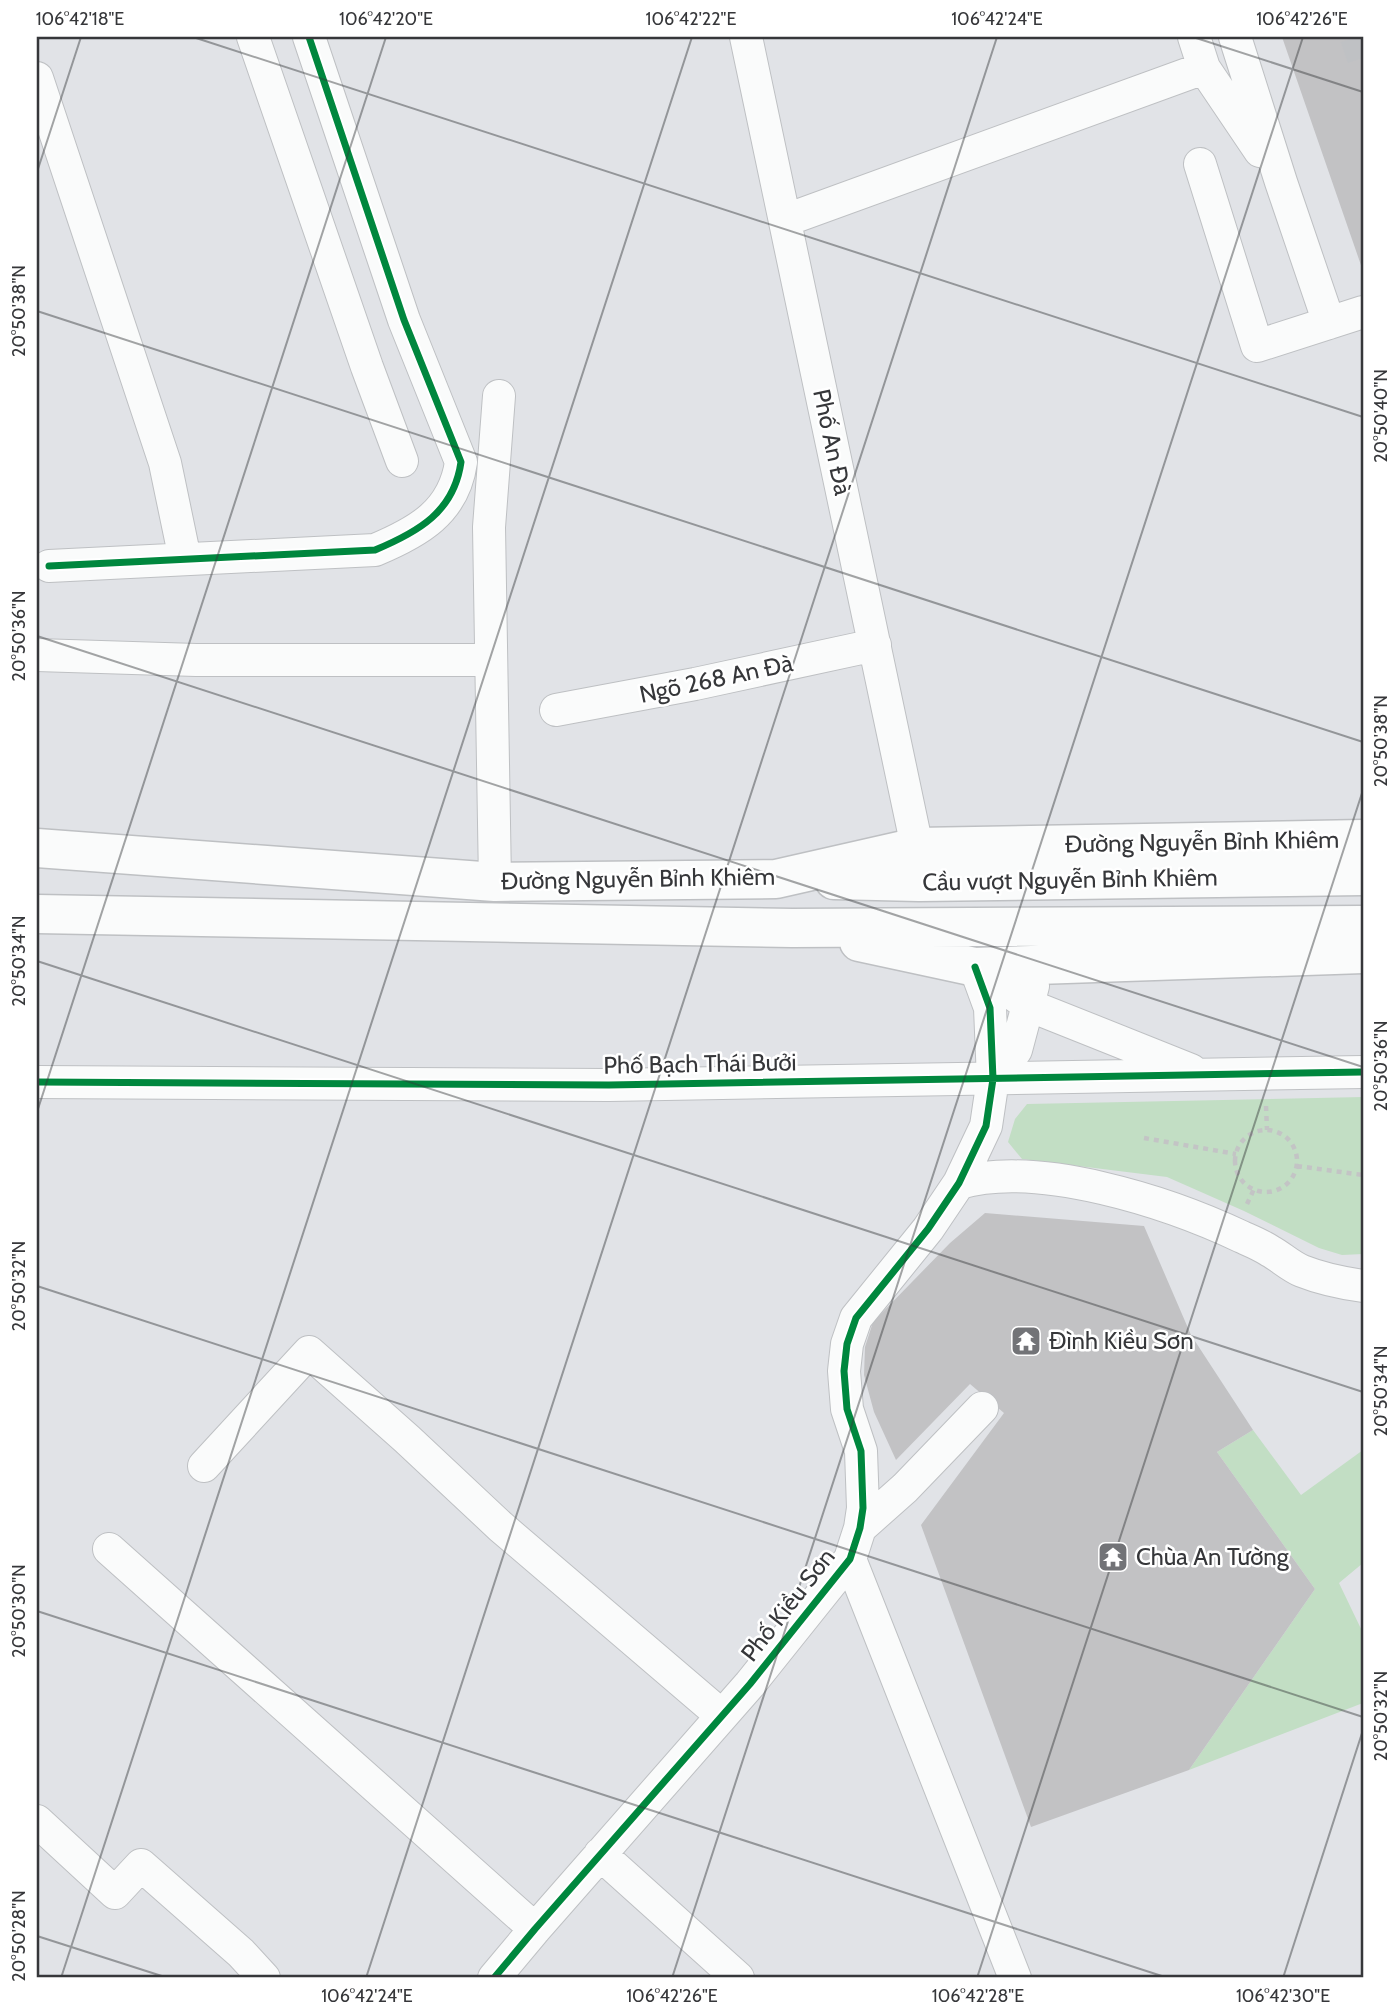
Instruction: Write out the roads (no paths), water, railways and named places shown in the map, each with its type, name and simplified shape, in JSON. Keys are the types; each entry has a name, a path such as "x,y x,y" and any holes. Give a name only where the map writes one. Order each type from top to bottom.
{"highway":[{"name":"Đường Nguyễn Bỉnh Khiêm","path":"37,848 495,882 776,879 917,847 1363,838"},
{"name":"Cầu vượt Nguyễn Bỉnh Khiêm","path":"776,879 919,883 1363,876"},
{"name":"Đường Nguyễn Bỉnh Khiêm","path":"37,914 792,928"},
{"name":"Cầu vượt Nguyễn Bỉnh Khiêm","path":"792,928 1363,925"},
{"path":"792,928 975,967 1363,954"}],"street":[{"path":"253,37 402,461"},
{"path":"49,566 375,550 407,537 437,514 447,500 460,473 461,462 404,320 309,37"},
{"name":"Phố An Đà","path":"746,37 917,847"},
{"path":"1194,37 1204,68 1281,182"},
{"path":"1235,37 1329,323"},
{"path":"786,220 1204,68"},
{"path":"37,78 165,463 185,559"},
{"path":"1200,164 1257,346 1363,312"},
{"path":"495,882 489,527 499,396"},
{"name":"Ngõ 268 An Đà","path":"556,710 695,684 875,645"},
{"path":"37,655 196,660 491,660"},
{"path":"993,1079 1016,1050 1040,964"},
{"path":"975,967 1028,1005 1202,1075"},
{"name":"Phố Kiều Sơn","path":"494,1978 750,1684 849,1559 860,1528 863,1507 861,1451 847,1409 844,1371 847,1345 856,1318 928,1229 959,1183 986,1126 993,1079 990,1008 975,967"},
{"name":"Phố Bạch Thái Bưởi","path":"37,1082 609,1085 1363,1073"},
{"path":"959,1183 977,1178 1023,1177 1089,1186 1152,1201 1269,1250 1299,1269 1329,1281 1363,1286"},
{"path":"204,1466 309,1352 501,1527 721,1715"},
{"path":"860,1528 905,1488 982,1408"},
{"path":"109,1549 535,1929"},
{"path":"849,1559 1014,1978"},
{"path":"37,1821 115,1893 141,1865 241,1953 264,1978"},
{"path":"600,1854 738,1978"}],"tunnel":[{"path":"1356,37 1363,58"}],"place":[{"name":"Đình Kiều Sơn","path":"1026,1341"},
{"name":"Chùa An Tường","path":"1113,1557"}]}
